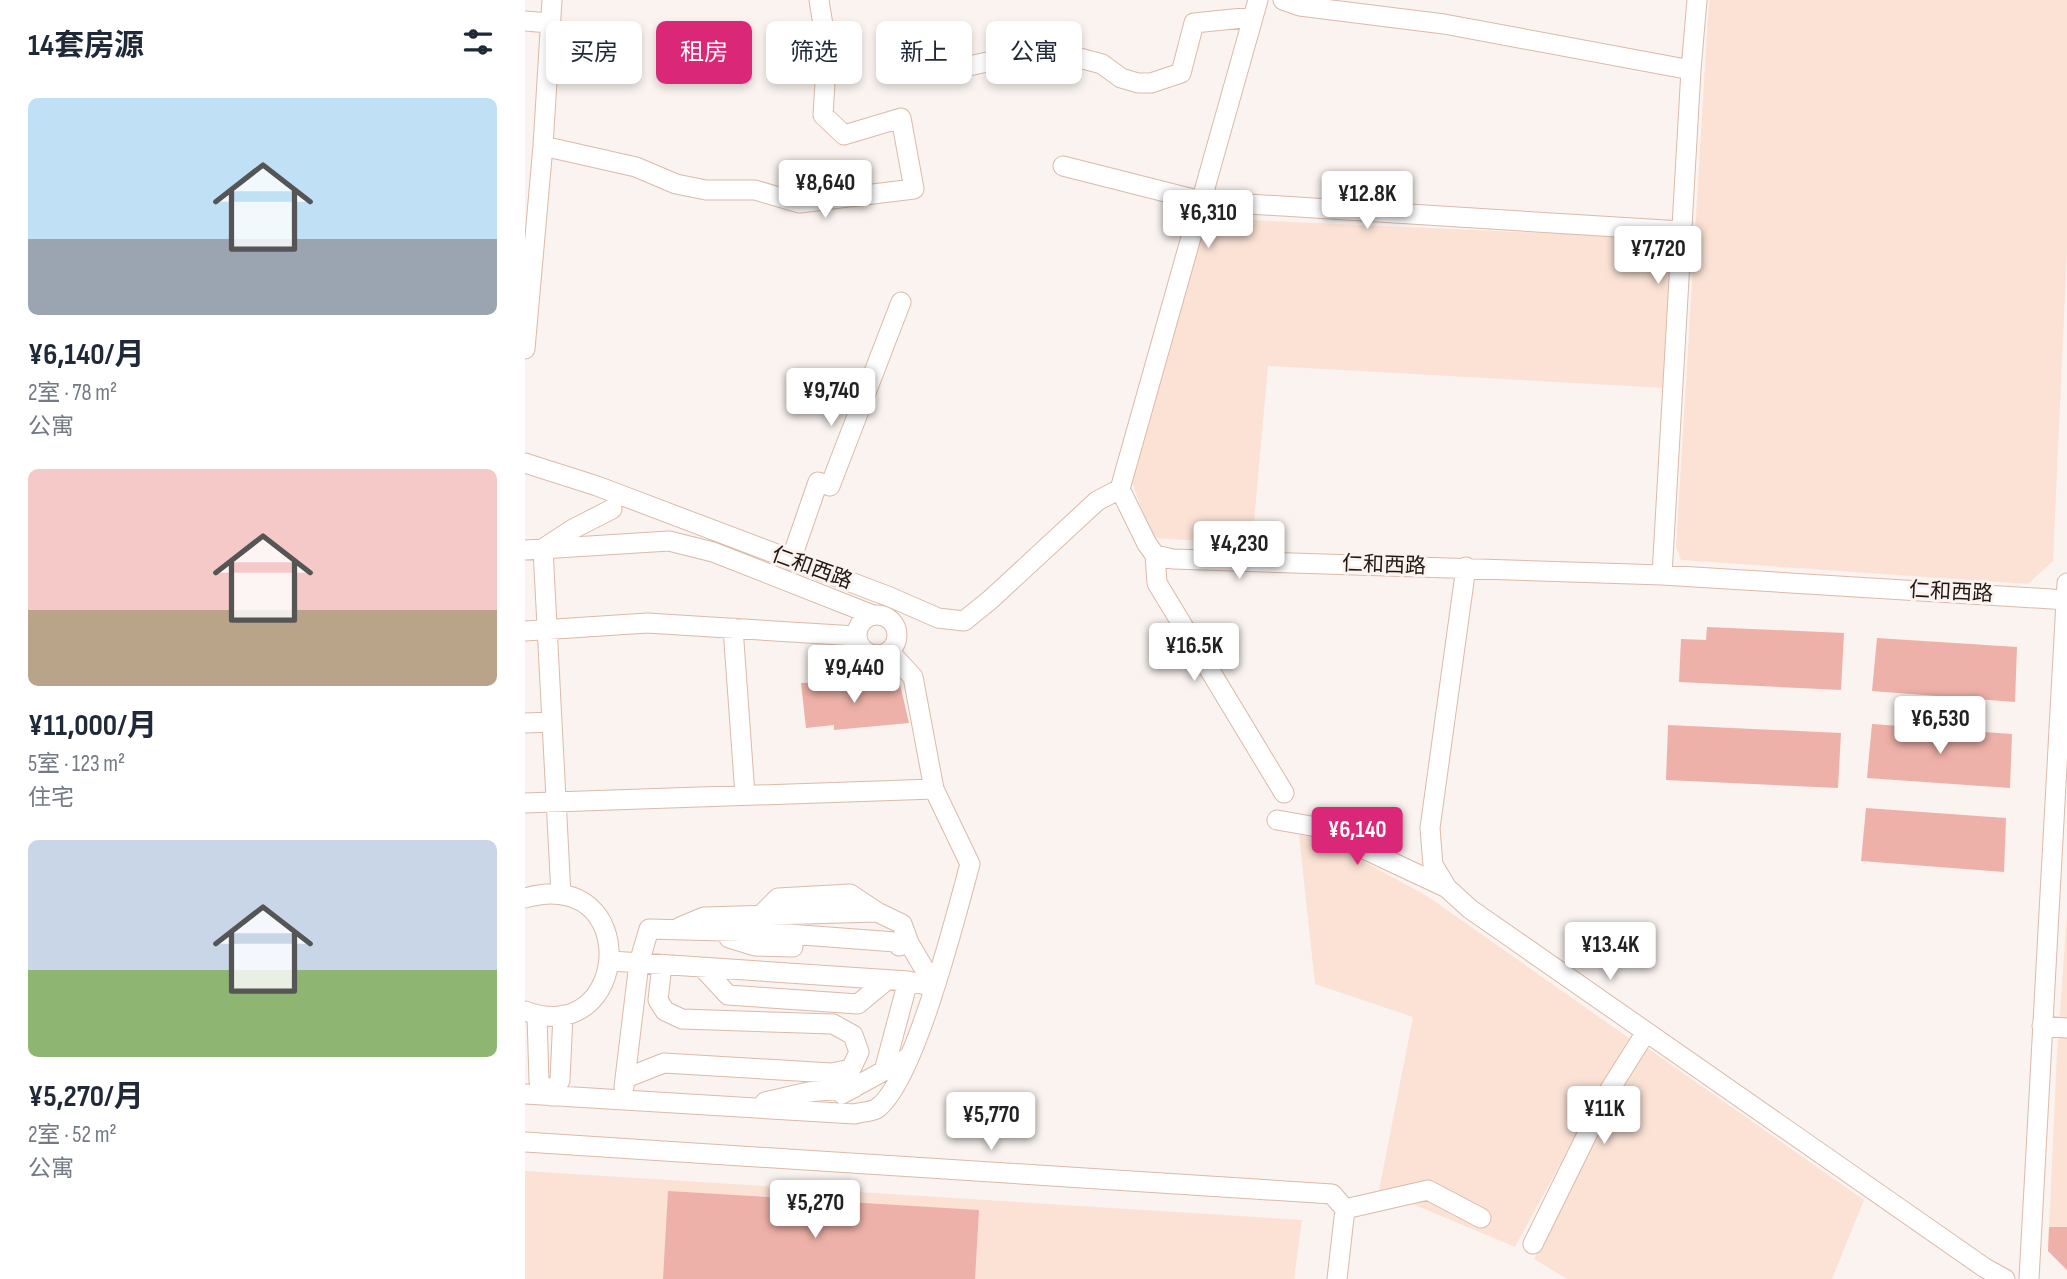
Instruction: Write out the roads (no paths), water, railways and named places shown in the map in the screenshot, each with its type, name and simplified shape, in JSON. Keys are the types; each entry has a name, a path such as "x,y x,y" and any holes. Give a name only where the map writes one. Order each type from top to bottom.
{"street":[{"path":"549,21 552,0"},
{"path":"543,145 636,167 675,184 706,190 755,190 799,203 914,189 901,118 844,135 823,115 827,50 819,0"},
{"path":"1283,0 1300,6 1444,24 1691,70"},
{"path":"1662,575 1697,0"},
{"path":"972,65 1029,54 1072,56 1102,64 1121,78 1151,83 1181,73 1194,23 1255,9 1120,489 1155,555 1157,583 1284,793"},
{"path":"525,21 546,23"},
{"path":"525,346 530,236 543,145 546,84"},
{"path":"1063,166 1201,201 1681,231"},
{"path":"790,560 818,482 830,486 901,302"},
{"name":"仁和西路","path":"525,463 597,486 890,597 937,618 964,621 1097,501 1120,489"},
{"path":"531,547 612,509"},
{"path":"531,547 669,541 713,552 873,615 886,617 895,626 896,639 889,651 877,655 865,652 856,636 859,624 873,615"},
{"path":"531,547 548,629 562,895"},
{"name":"仁和西路","path":"1155,555 1173,559 1662,575 2067,600"},
{"path":"1466,567 1430,828 1433,865 1447,888 1469,909 2005,1279"},
{"path":"2029,1279 2067,583"},
{"path":"525,631 647,623 856,636"},
{"path":"733,628 745,795"},
{"path":"525,1094 855,1114 876,1109 893,1089 909,1057 935,987 970,864 934,789 913,677 889,651"},
{"path":"525,723 552,722"},
{"path":"525,803 934,789"},
{"path":"1277,820 1317,827 1447,888"},
{"path":"525,898 542,894 562,895 579,901 593,911 607,935 611,961 606,980 596,996 581,1008 563,1015 531,1014 531,1053 539,1081 551,1096"},
{"path":"673,930 704,917 877,912 902,924 909,943 935,987"},
{"path":"623,1100 639,963 649,929 761,932 909,943"},
{"path":"611,961 908,981 935,987"},
{"path":"625,1078 664,1063 831,1073 851,1069 859,1052 853,1035 833,1024 682,1018 665,1011 658,1000 662,965"},
{"path":"884,1071 908,981"},
{"path":"551,1096 560,1080 563,1015"},
{"path":"2042,1026 2067,1028"},
{"path":"1533,1244 1607,1094 1646,1032"},
{"path":"812,1111 909,1057"},
{"path":"744,1107 808,1092 854,1088"},
{"path":"525,1142 1332,1194 1345,1209 1338,1279"},
{"path":"1345,1209 1428,1190 1481,1218"}]}
